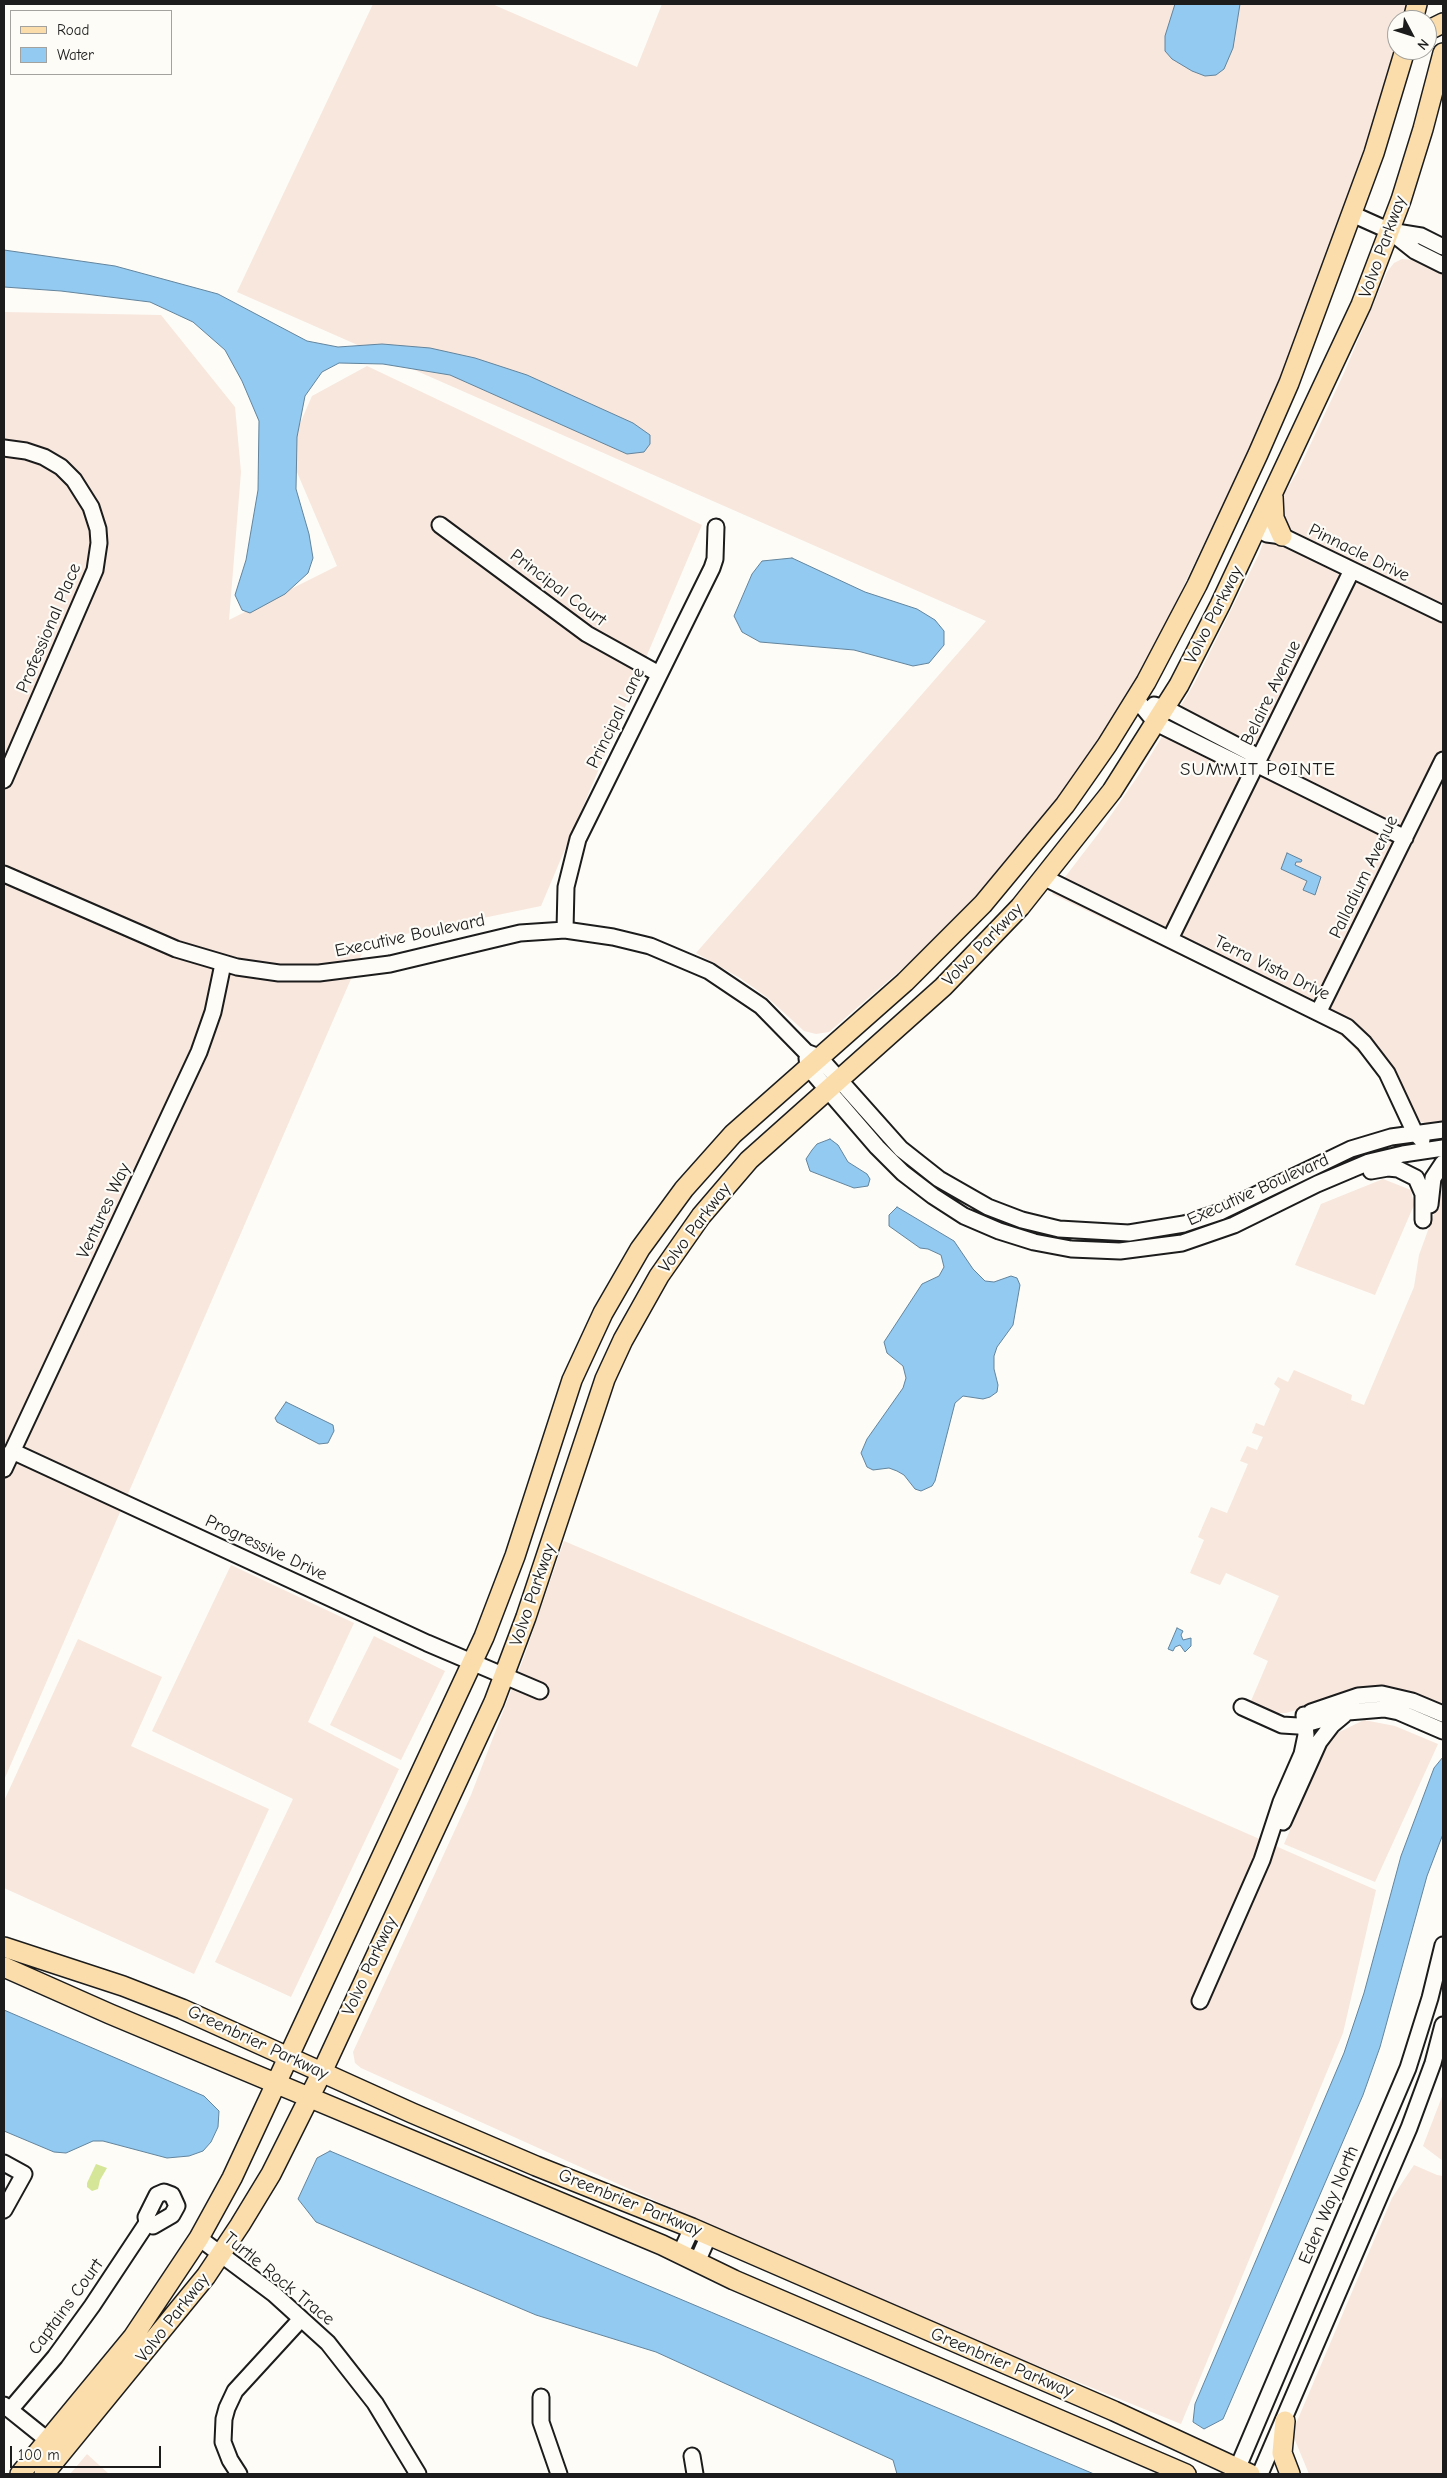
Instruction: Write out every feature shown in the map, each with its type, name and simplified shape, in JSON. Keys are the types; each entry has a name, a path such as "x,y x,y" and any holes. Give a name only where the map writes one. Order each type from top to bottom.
{"main road":[{"name":"Volvo Parkway","path":"20,2474 55,2447 164,2330 221,2255 271,2174 322,2072 504,1676 536,1589 595,1407 615,1357 640,1307 679,1245 724,1188 776,1134 949,982 995,934 1045,878 1112,791 1161,716 1216,613 1348,336 1390,231 1423,129 1443,53"},
{"name":"Volvo Parkway","path":"44,2474 55,2447 133,2337 199,2238 232,2178 472,1662 503,1590 572,1380 603,1313 621,1280 661,1218 708,1160 811,1059 932,957 999,887 1065,805 1136,699 1197,585 1289,383 1385,120 1402,60"},
{"path":"1257,529 1244,515 1243,505 1286,404 1289,383"},
{"path":"1274,493 1274,518 1282,536"},
{"name":"Greenbrier Parkway","path":"4,1947 158,1998 536,2166 700,2232 1114,2411 1241,2472"},
{"name":"Greenbrier Parkway","path":"4,1967 101,2010 310,2096 688,2258 866,2337 1186,2474"},
{"path":"1285,2421 1282,2453 1290,2474"}],"street":[{"path":"1352,214 1390,231 1415,251 1443,265"},
{"path":"1390,231 1421,236 1443,247"},
{"name":"Professional Place","path":"4,448 26,451 44,457 61,467 74,480 91,507 98,529 99,543 95,570 89,585 4,780"},
{"name":"Principal Court","path":"440,525 587,634 659,674"},
{"name":"Principal Lane","path":"565,930 566,887 578,838 712,568 715,559 716,527"},
{"name":"Pinnacle Drive","path":"1257,529 1267,534 1282,536 1443,614"},
{"name":"Belaire Avenue","path":"1170,939 1352,570"},
{"path":"1136,699 1245,767 1256,764 1405,838"},
{"name":"Palladium Avenue","path":"1319,1011 1443,760"},
{"name":"Executive Boulevard","path":"4,874 176,949 222,964 279,973 335,972 390,964 484,940 520,933 565,930 613,937 650,946 699,965 760,1006 833,1085 890,1160 933,1196 982,1224 1016,1237 1052,1246 1106,1252 1146,1250 1182,1243 1234,1225 1369,1162 1438,1149"},
{"name":"Terra Vista Drive","path":"1045,878 1319,1011 1346,1027 1369,1049 1394,1087 1415,1133 1438,1149"},
{"name":"Ventures Way","path":"4,1469 198,1052 213,1012 222,964"},
{"name":"Executive Boulevard","path":"833,1085 901,1149 954,1189 988,1207 1022,1220 1059,1230 1089,1233 1148,1231 1202,1219 1351,1149 1415,1133 1443,1130"},
{"path":"1332,1178 1388,1168 1408,1172 1416,1178 1421,1187 1424,1201 1423,1220 1429,1211 1433,1178 1443,1163"},
{"name":"Progressive Drive","path":"12,1451 472,1662 540,1691"},
{"path":"1242,1707 1289,1726 1358,1696 1382,1694 1412,1701 1443,1714"},
{"path":"1309,1718 1375,1709 1390,1710 1443,1732"},
{"path":"1262,1860 1276,1837 1319,1742 1332,1725 1348,1712"},
{"path":"1293,1800 1297,1778 1314,1737 1309,1718"},
{"path":"1200,2001 1262,1860 1281,1802 1305,1745 1309,1718"},
{"name":"Eden Way North","path":"1241,2472 1408,2068 1430,1998 1443,1945"},
{"path":"1260,2474 1285,2421 1410,2128 1428,2079 1443,2025"},
{"path":"4,2163 24,2174 4,2210"},
{"name":"Captains Court","path":"7,2407 55,2356 92,2306 147,2223"},
{"path":"688,2258 700,2232"},
{"name":"Turtle Rock Trace","path":"199,2238 274,2294 328,2344 364,2388 418,2474"},
{"path":"240,2474 233,2466 224,2442 224,2419 227,2408 235,2392 302,2319"},
{"path":"541,2397 540,2422 559,2474"},
{"path":"7,2407 55,2447"},
{"path":"692,2456 695,2474"}],"shaded area":[{"path":"373,4 492,4 637,67 662,4 1415,4 1413,10 1387,10 1387,60 1394,60 1358,177 1283,379 1135,687 1047,818 1000,868 985,895 829,1032 816,1034 804,1031 768,998 740,978 696,953 986,621 237,292"},
{"path":"1402,259 1414,260 1443,273 1443,1125 1430,1125 1419,1121 1366,1036 1358,1053 1351,1043 1329,1027 1052,894 1098,834 1140,773 1194,684 1259,554 1278,503 1297,473 1344,373 1387,272 1394,263"},
{"path":"4,312 161,315 235,407 241,472 229,620 337,566 288,451 312,396 367,366 702,525 541,906 367,942 4,1780"},
{"path":"1383,1179 1411,1190 1414,1205 1375,1295 1295,1265 1321,1204"},
{"path":"1443,1180 1443,1706 1391,1687 1374,1687 1286,1713 1275,1713 1251,1701 1268,1661 1253,1654 1279,1596 1226,1573 1220,1585 1190,1573 1204,1540 1198,1537 1211,1507 1227,1513 1248,1464 1240,1461 1247,1446 1257,1450 1263,1437 1252,1433 1256,1423 1264,1426 1280,1389 1274,1384 1278,1377 1288,1382 1294,1370 1352,1395 1351,1400 1364,1405 1414,1287 1419,1255 1435,1211 1435,1182"},
{"path":"564,1541 1054,1749 1376,1890 1343,2033 1181,2424 935,2324 647,2197 361,2068 355,2063 353,2052 471,1795 524,1657"},
{"path":"231,1565 354,1623 308,1722 399,1769 291,1997 215,1962 293,1799 152,1731"},
{"path":"374,1636 445,1671 401,1760 330,1725"},
{"path":"78,1639 162,1677 131,1746 269,1809 194,1974 4,1888 4,1801"},
{"path":"1364,1720 1395,1726 1438,1744 1375,1882 1284,1844 1331,1736"},
{"path":"1443,2094 1443,2161 1423,2146"},
{"path":"1414,2165 1443,2176 1443,2474 1309,2474 1292,2433 1392,2198"},
{"path":"87,2454 109,2474 70,2474"}],"green space":[{"path":"96,2164 107,2168 100,2180 98,2189 92,2191 87,2187 87,2183"}],"water":[{"path":"1175,4 1240,4 1233,48 1224,69 1216,75 1205,76 1192,71 1172,59 1165,51 1165,36"},
{"path":"4,250 115,266 218,294 307,341 338,347 382,344 430,348 475,358 527,375 633,423 650,435 650,444 644,452 627,454 450,375 383,364 339,363 322,372 305,396 297,437 296,489 309,534 313,558 308,573 285,594 250,613 242,610 235,595 246,560 258,490 259,421 242,381 225,350 193,322 150,302 61,291 4,287"},
{"path":"792,558 865,592 917,609 935,620 944,631 944,645 929,663 913,666 854,650 760,642 742,632 734,616 752,574 762,561"},
{"path":"1287,853 1302,860 1301,862 1296,862 1295,865 1321,877 1315,895 1303,890 1307,881 1281,869"},
{"path":"830,1139 838,1145 848,1162 867,1174 870,1179 868,1186 854,1188 810,1171 806,1159 817,1144"},
{"path":"897,1207 954,1241 973,1269 985,1281 994,1282 1011,1276 1017,1278 1020,1285 1013,1325 997,1347 994,1356 994,1369 998,1385 997,1392 983,1399 963,1396 955,1403 935,1481 932,1486 921,1491 915,1489 904,1475 897,1471 889,1468 873,1470 867,1467 861,1453 867,1439 903,1388 906,1378 903,1366 887,1353 884,1342 922,1284 939,1276 944,1267 941,1255 928,1249 920,1248 889,1226 889,1215"},
{"path":"286,1402 333,1425 334,1431 328,1443 319,1444 277,1422 275,1418"},
{"path":"1177,1628 1183,1631 1181,1635 1183,1640 1191,1638 1191,1646 1185,1652 1180,1645 1175,1647 1173,1651 1168,1649"},
{"path":"1443,1757 1443,1834 1427,1876 1380,2047 1363,2095 1223,2419 1204,2429 1193,2422 1195,2404 1344,2053 1364,1993 1401,1856 1434,1768"},
{"path":"4,2010 204,2096 219,2111 218,2127 211,2142 203,2151 189,2156 167,2158 103,2141 93,2141 66,2153 54,2152 4,2131"},
{"path":"330,2151 1094,2474 897,2474 893,2460 656,2352 536,2315 316,2222 298,2199 317,2158"}],"district":[{"name":"SUMMIT POINTE","path":"1258,770"}]}
